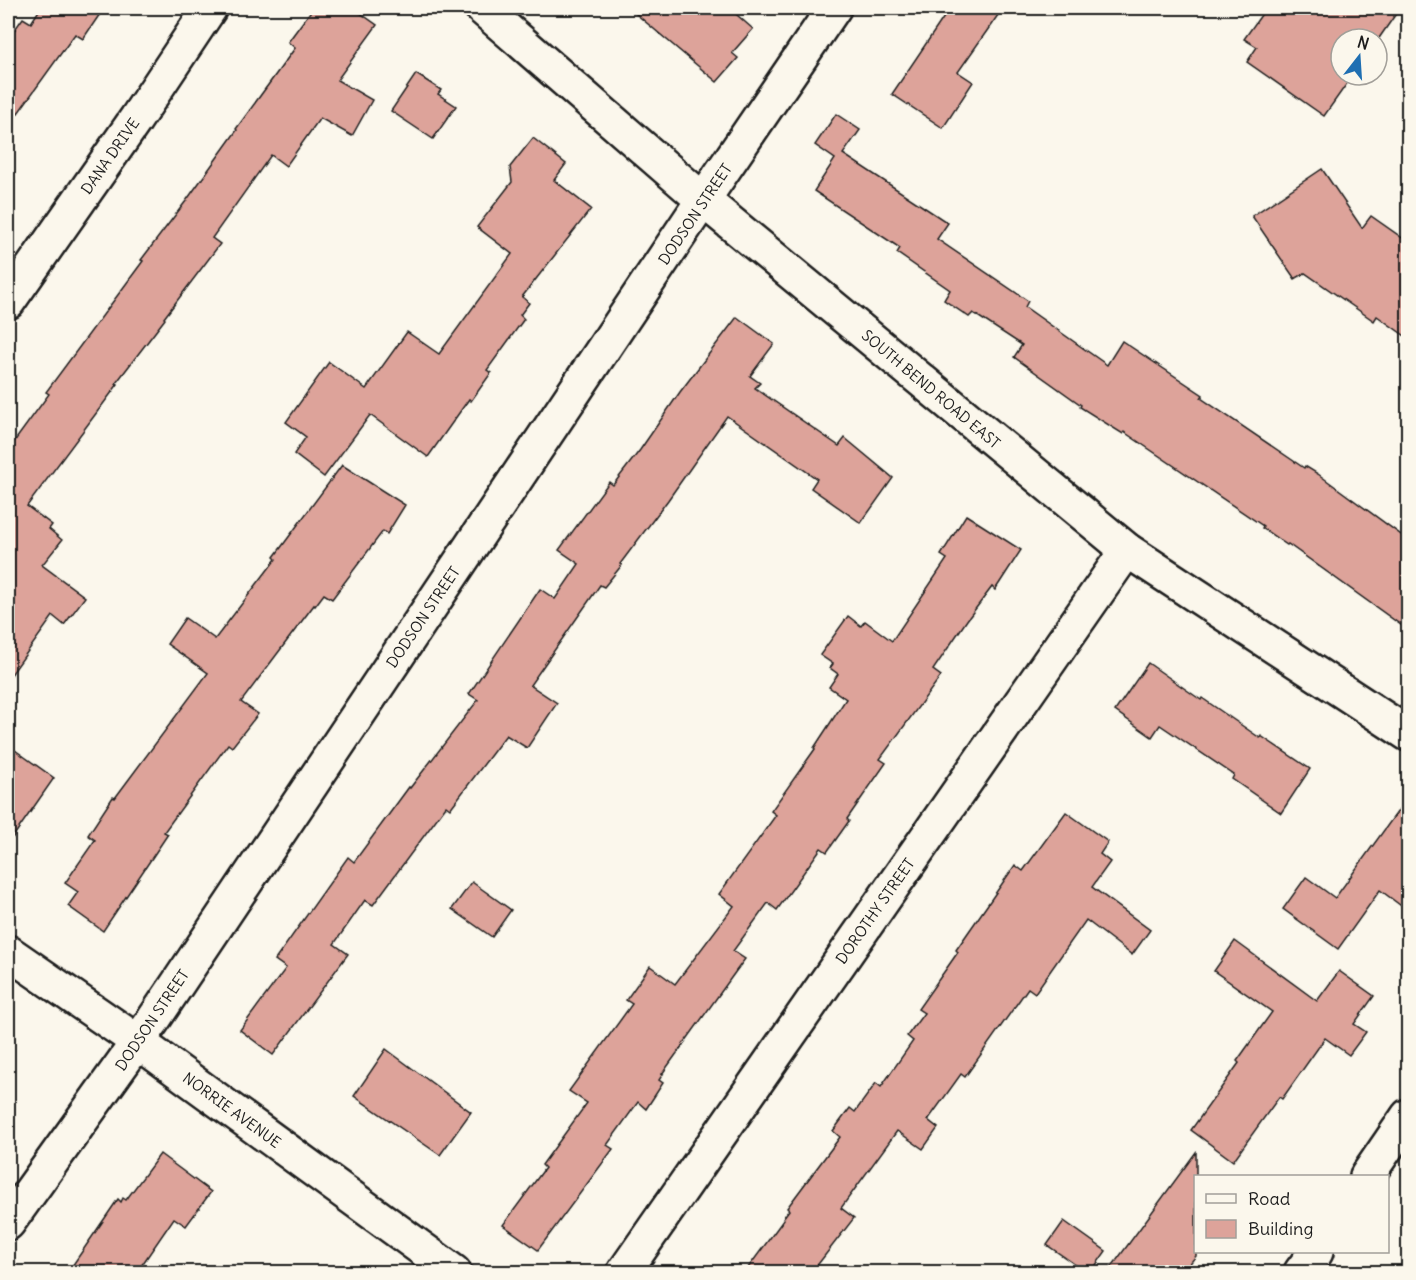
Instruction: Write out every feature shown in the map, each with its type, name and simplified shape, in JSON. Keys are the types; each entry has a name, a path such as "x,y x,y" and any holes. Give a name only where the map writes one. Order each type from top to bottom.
{"street":[{"name":"DANA DRIVE","path":"8,302 136,119 210,8"},
{"name":"SOUTH BEND ROAD EAST","path":"482,8 703,200 1127,550 1408,734"},
{"name":"DODSON STREET","path":"8,1223 138,1042 834,8"},
{"name":"DOROTHY STREET","path":"624,1272 1127,550"},
{"name":"NORRIE AVENUE","path":"8,952 138,1042 453,1272"},
{"path":"1368,1175 1408,1116"},
{"path":"1301,1272 1315,1253"}],"building":[{"path":"38,8 104,8 83,39 75,34 8,127 8,39 23,18 31,23 40,9"},
{"path":"313,8 353,8 377,25 337,80 372,100 352,136 320,118 286,166 271,155 212,238 220,244 27,506 52,525 49,529 62,540 42,565 85,597 64,625 53,616 8,679 8,450 49,394 46,392 295,48 288,42"},
{"path":"629,8 729,8 753,29 732,53 738,58 717,82"},
{"path":"950,8 1003,8 958,72 973,82 943,128 892,94"},
{"path":"1266,8 1400,8 1387,27 1329,27 1329,87 1345,87 1324,116 1247,62 1257,47 1244,39"},
{"path":"416,74 441,90 438,94 456,106 433,139 391,111"},
{"path":"836,114 860,130 843,154 948,223 937,239 1028,301 1025,307 1107,365 1122,341 1203,395 1201,398 1304,468 1305,466 1318,474 1408,540 1408,630 1262,528 1263,526 1124,432 1123,434 1080,407 1081,405 1014,357 1022,345 973,313 969,317 944,300 950,290 897,253 900,248 814,191 835,159 815,145"},
{"path":"533,138 566,164 554,180 591,209 522,297 529,303 520,315 524,319 487,370 491,373 471,401 469,399 428,457 370,415 324,477 294,454 306,437 286,422 329,362 366,389 407,332 439,354 512,254 477,227 512,182 510,167"},
{"path":"1322,169 1362,228 1371,216 1408,242 1408,338 1377,316 1374,321 1305,273 1295,279 1252,216"},
{"path":"737,317 774,344 750,376 760,383 755,388 839,446 845,438 893,478 861,523 811,488 817,479 727,416 620,564 622,565 604,587 600,585 530,685 557,703 527,748 506,735 450,809 446,806 373,905 365,900 334,944 348,954 273,1055 240,1030 286,968 275,960 348,857 354,862 409,787 478,700 469,694 540,589 555,599 579,564 559,550 609,482 613,485 640,450 680,392"},
{"path":"342,465 405,505 387,534 383,531 332,599 324,594 314,605 241,702 258,714 232,747 228,744 164,832 168,834 103,931 68,906 78,892 65,883 95,840 88,835 113,797 115,798 208,673 167,644 185,618 215,639 276,559 274,557"},
{"path":"966,515 1021,550 995,590 992,587 933,670 941,676 880,759 886,763 847,819 849,821 827,852 821,848 777,910 768,903 733,951 745,959 662,1074 659,1080 663,1083 646,1109 638,1102 607,1145 613,1149 538,1250 503,1225 545,1168 542,1165 587,1103 569,1091 632,1004 626,1000 650,966 675,984 734,906 719,894 776,815 771,811 815,749 846,699 829,687 838,674 830,668 833,664 820,655 848,616 861,626 865,621 892,641 947,559 941,555"},
{"path":"1148,663 1201,700 1202,698 1310,769 1281,813 1232,779 1234,775 1160,725 1152,737 1115,711"},
{"path":"8,745 54,778 8,844"},
{"path":"1408,797 1408,911 1380,890 1338,949 1283,909 1306,877 1335,898"},
{"path":"1066,812 1108,842 1100,854 1110,862 1092,887 1150,930 1132,955 1086,920 1035,993 1028,988 965,1077 961,1074 928,1120 938,1128 923,1149 897,1131 841,1208 854,1218 812,1272 745,1272 784,1219 789,1210 787,1208 840,1137 833,1131 850,1108 855,1112 876,1083 881,1087 913,1041 907,1036 924,1013 918,1009 1015,865 1023,871"},
{"path":"472,882 511,910 492,937 452,909"},
{"path":"1235,941 1317,1001 1339,971 1374,996 1354,1024 1366,1032 1349,1055 1325,1038 1282,1099 1279,1097 1233,1161 1191,1130 1272,1012 1214,971"},
{"path":"386,1049 471,1112 440,1155 354,1096"},
{"path":"1196,1152 1194,1253 1196,1256 1183,1272 1108,1272"},
{"path":"160,1154 211,1192 186,1226 174,1218 137,1272 68,1272 118,1199 121,1202 123,1198 126,1200"},
{"path":"1064,1221 1106,1251 1091,1272 1086,1272 1047,1245"}]}
